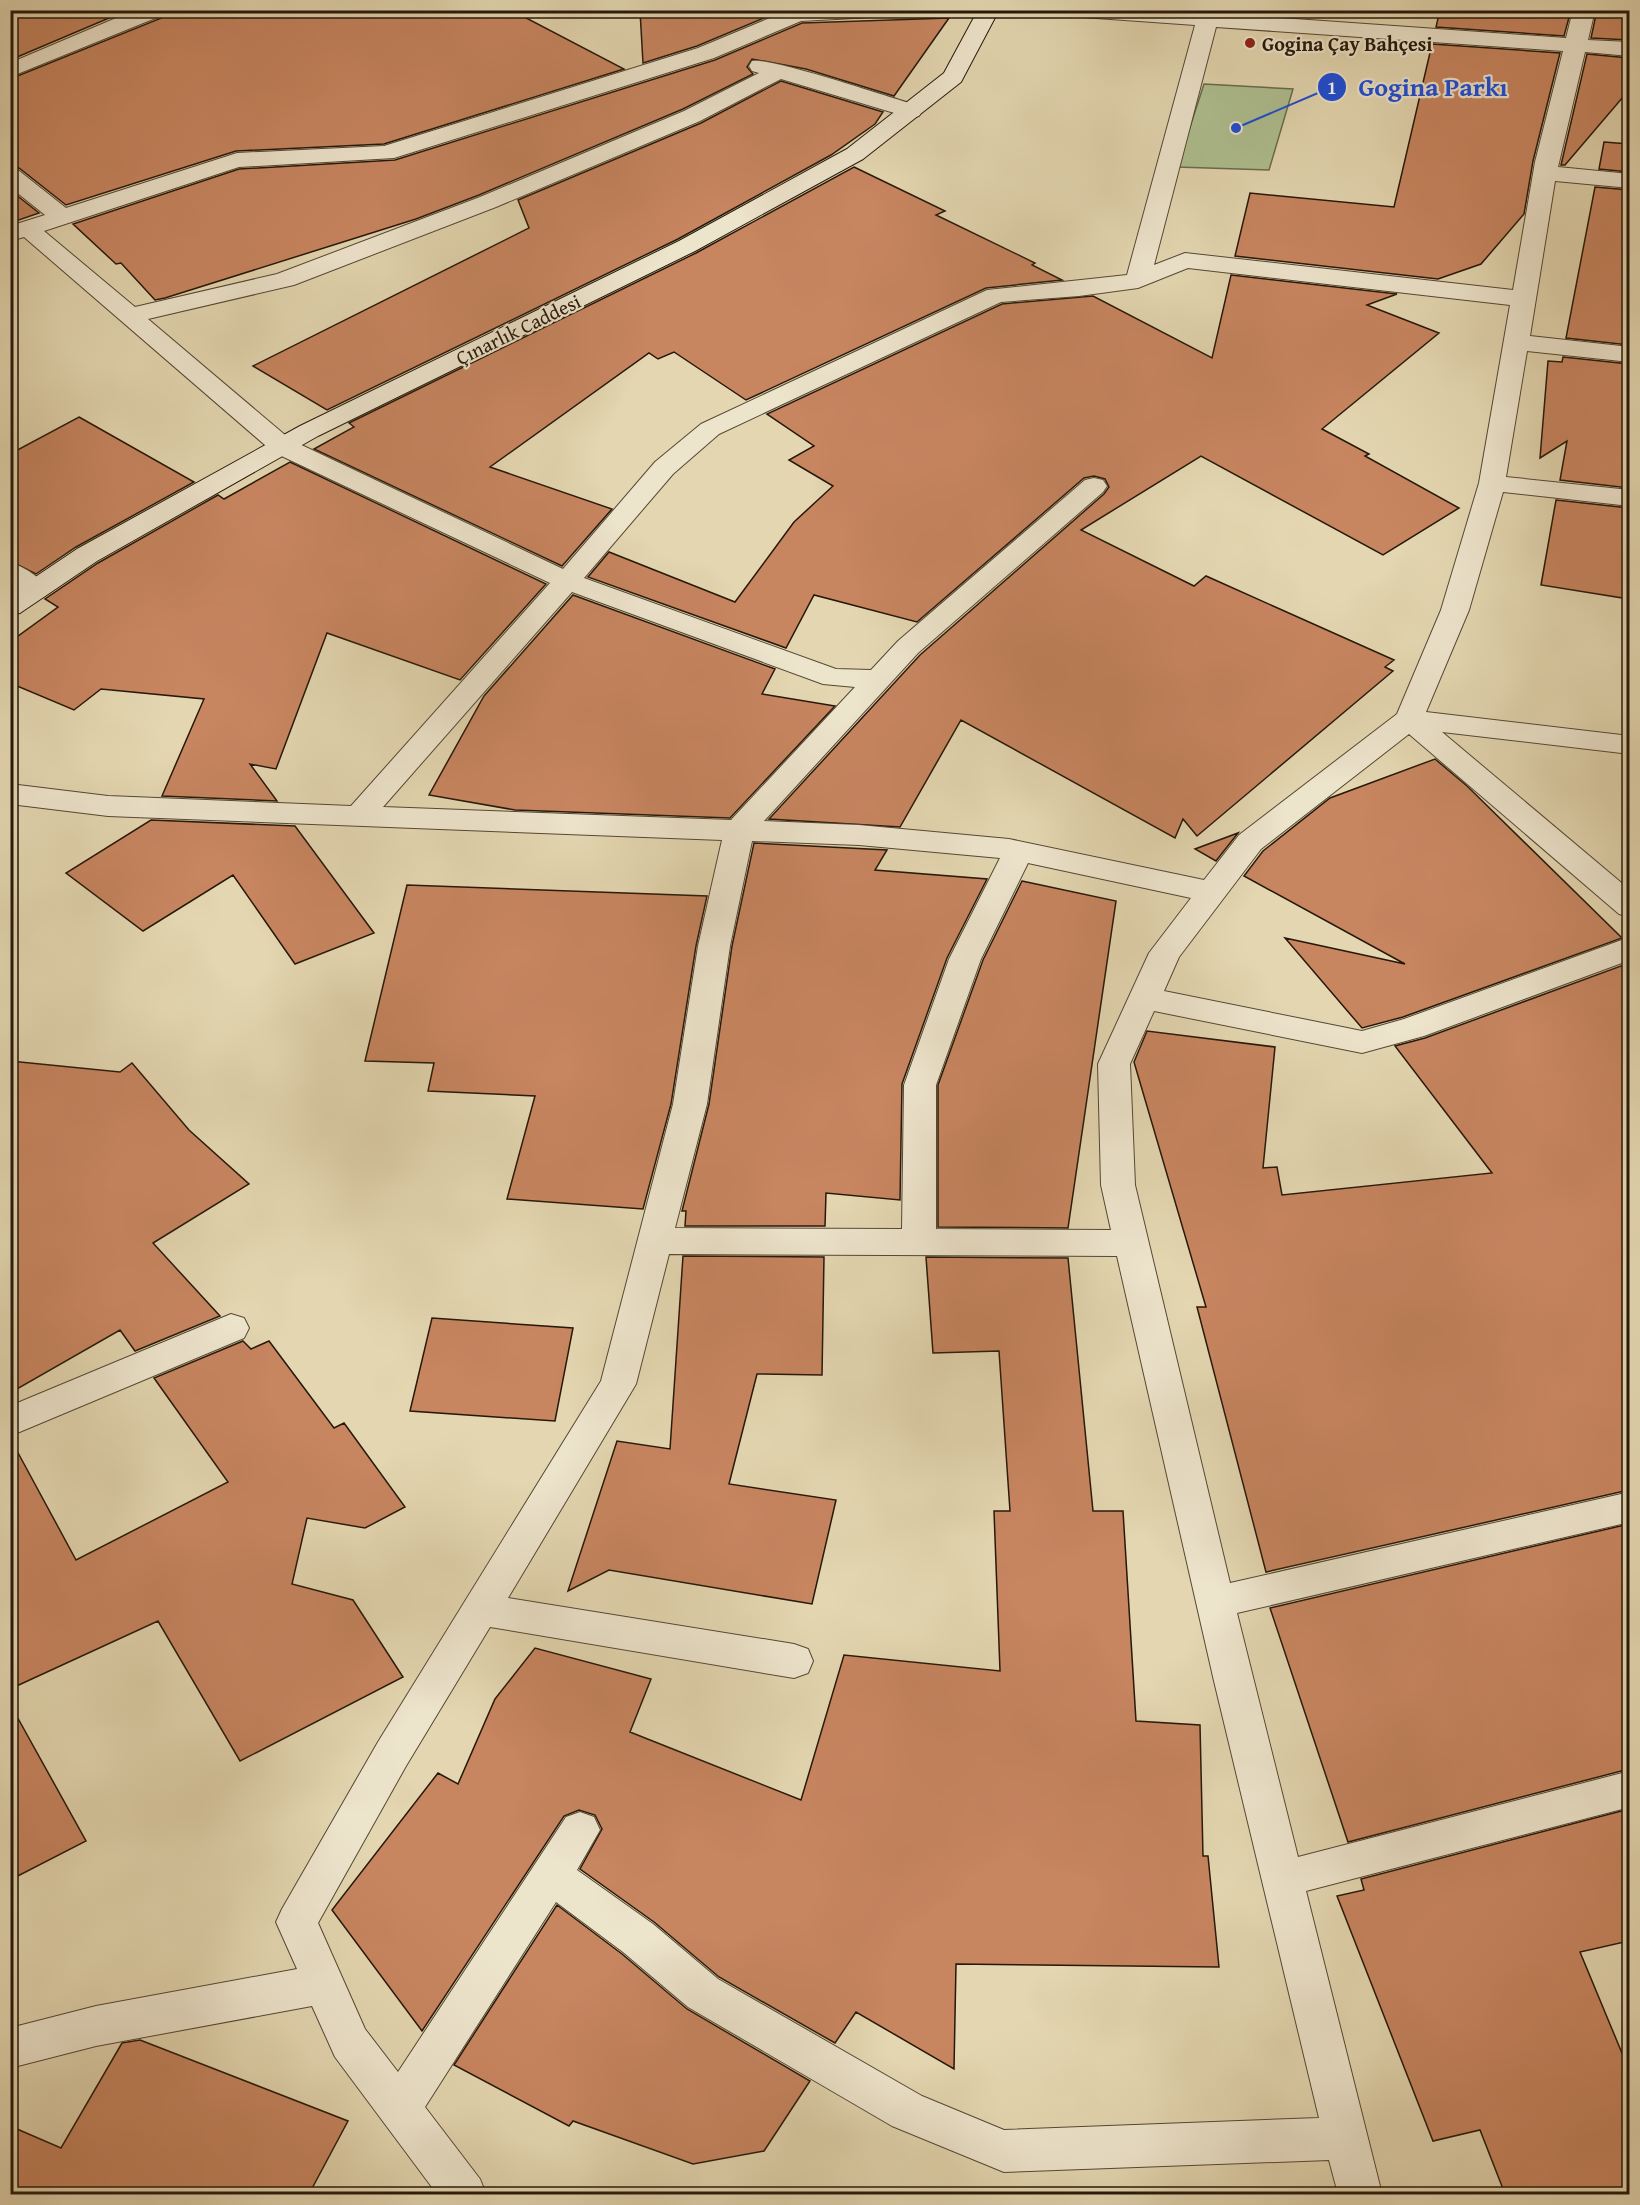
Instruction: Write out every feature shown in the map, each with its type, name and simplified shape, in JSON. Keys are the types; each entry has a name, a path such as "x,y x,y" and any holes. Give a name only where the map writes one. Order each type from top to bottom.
{"street":[{"path":"10,71 155,10"},
{"path":"19,231 237,160 386,153 706,53 797,15 889,10"},
{"name":"Çınarlık Caddesi","path":"10,607 87,555 282,446 687,246 855,154 953,77 989,10"},
{"path":"1068,10 1629,49"},
{"path":"1360,2194 1216,1602 1118,1185 1114,1064 1165,953 1250,842 1409,719 1455,610 1492,483 1545,173 1584,10"},
{"path":"1138,281 1207,20"},
{"path":"706,53 780,71 911,111"},
{"path":"130,316 285,280 563,170 692,116 780,71"},
{"path":"1545,173 1629,181"},
{"path":"10,175 61,216"},
{"path":"19,231 130,316 282,446 567,581 833,678 878,679"},
{"path":"358,816 664,468 710,429 996,294 1079,289 1138,281 1185,260 1524,299"},
{"path":"1516,342 1629,355"},
{"path":"1492,483 1629,498"},
{"path":"464,2194 350,2043 297,1922 392,1754 618,1383 690,1104 714,946 739,830 908,646 1094,486"},
{"path":"10,571 35,591"},
{"path":"1409,719 1629,745"},
{"path":"1409,719 1629,907"},
{"path":"10,794 108,806 859,834 1018,852 1212,892"},
{"path":"919,1242 920,1085 964,959 1018,852"},
{"path":"1144,999 1362,1042 1413,1028 1629,948"},
{"path":"654,1241 1132,1243"},
{"path":"10,1422 231,1328"},
{"path":"1216,1602 1629,1507"},
{"path":"480,1609 794,1661"},
{"path":"1283,1879 1629,1789"},
{"path":"399,2109 580,1830"},
{"path":"551,1875 638,1938 703,1993 907,2110 1004,2151 1346,2138"},
{"path":"10,2048 96,2026 324,1984"}],"green space":[{"path":"1204,84 1293,89 1269,170 1177,167"}],"building":[{"path":"10,10 128,10 10,60"},
{"path":"167,10 511,10 624,69 384,144 236,151 66,205 19,168 10,166 10,79 164,17"},
{"path":"764,10 764,18 697,46 643,63 640,11"},
{"path":"1440,10 1571,10 1564,36 1436,27"},
{"path":"1597,10 1629,10 1629,40 1591,38"},
{"path":"949,18 894,96 806,69 752,59 747,67 753,74 683,109 479,195 416,219 165,298 155,300 121,263 116,264 73,224 239,169 395,160 715,60 802,23"},
{"path":"1432,44 1560,53 1533,161 1524,214 1481,264 1438,279 1235,256 1250,193 1394,207"},
{"path":"1587,54 1629,58 1629,90 1565,165 1561,165"},
{"path":"781,81 883,112 875,124 831,155 678,239 327,410 253,366 529,228 518,200 701,123"},
{"path":"1604,142 1629,144 1629,172 1599,169"},
{"path":"854,167 945,211 936,215 1035,263 1032,265 1062,280 986,288 746,400 674,352 658,359 649,353 490,467 612,509 562,566 314,449 354,427 349,423 696,253"},
{"path":"1595,187 1629,190 1629,345 1566,338"},
{"path":"10,190 39,213 10,223"},
{"path":"1231,275 1397,294 1367,305 1439,333 1322,429 1369,454 1365,456 1459,508 1383,555 1201,456 1081,530 1194,586 1206,576 1394,660 1385,667 1393,671 1197,836 1183,819 1175,838 961,720 900,827 769,819 920,655 1104,494 1109,487 1105,479 1094,476 1084,478 917,622 814,595 786,648 588,577 609,552 735,602 794,522 833,486 789,460 814,446 767,414 1002,304 1093,296 1212,358"},
{"path":"1563,357 1629,364 1629,488 1560,480 1567,441 1540,458 1548,361 1562,362"},
{"path":"79,417 194,482 76,547 36,574 10,561 10,454"},
{"path":"290,462 546,584 460,680 327,633 276,769 250,764 277,801 162,796 204,699 101,689 74,710 10,683 10,642 58,607 45,599 98,563 218,495 224,499"},
{"path":"1556,500 1629,508 1629,599 1541,585"},
{"path":"573,595 775,669 762,694 835,706 730,818 515,810 429,795 484,696"},
{"path":"1435,759 1467,786 1622,938 1403,1017 1362,1028 1285,938 1405,964 1244,876 1263,851 1330,798"},
{"path":"151,820 295,826 374,933 295,964 233,875 143,931 66,873"},
{"path":"1238,833 1216,861 1195,849"},
{"path":"754,843 887,850 875,870 987,879 947,958 902,1084 900,1200 826,1193 825,1226 685,1226 686,1211 682,1211 709,1104 732,946"},
{"path":"1022,881 1116,901 1068,1228 938,1227 938,1085 983,960"},
{"path":"407,885 707,896 696,946 671,1104 643,1209 507,1199 535,1096 428,1091 434,1063 365,1061"},
{"path":"1629,963 1629,1490 1266,1572 1197,1307 1206,1307 1134,1062 1147,1031 1275,1047 1263,1168 1277,1167 1282,1195 1492,1173 1395,1046 1425,1038"},
{"path":"10,1061 120,1072 132,1063 189,1130 249,1184 153,1243 220,1316 135,1351 120,1330 10,1393"},
{"path":"683,1256 824,1257 822,1375 757,1374 729,1484 836,1500 812,1604 609,1570 568,1591 617,1441 670,1449"},
{"path":"926,1257 1068,1258 1093,1511 1123,1511 1136,1721 1200,1725 1203,1856 1208,1856 1219,1967 956,1964 954,2069 856,2012 835,2043 719,1977 654,1922 580,1869 602,1829 595,1815 579,1810 564,1816 422,2031 332,1910 438,1773 458,1784 495,1699 535,1648 651,1679 630,1732 801,1800 844,1655 1000,1671 994,1511 1010,1511 999,1351 933,1353"},
{"path":"432,1318 573,1328 555,1421 410,1411"},
{"path":"243,1341 251,1349 269,1341 334,1428 344,1423 405,1507 365,1528 307,1518 292,1584 353,1600 403,1677 240,1761 158,1621 10,1689 10,1438 76,1560 228,1482 154,1378"},
{"path":"1629,1524 1629,1769 1348,1842 1270,1608"},
{"path":"10,1704 86,1841 10,1880"},
{"path":"1629,1809 1629,1941 1580,1952 1629,2070 1629,2194 1505,2194 1480,2130 1433,2141 1337,1896 1364,1890 1361,1879"},
{"path":"557,1905 622,1954 687,2009 810,2081 764,2151 693,2164 573,2121 569,2126 454,2065"},
{"path":"140,2040 348,2121 309,2194 10,2194 10,2126 61,2148 122,2043"}],"place":[{"name":"Gogina Çay Bahçesi","path":"1250,43"},
{"name":"Gogina Parkı","path":"1236,128"}]}
